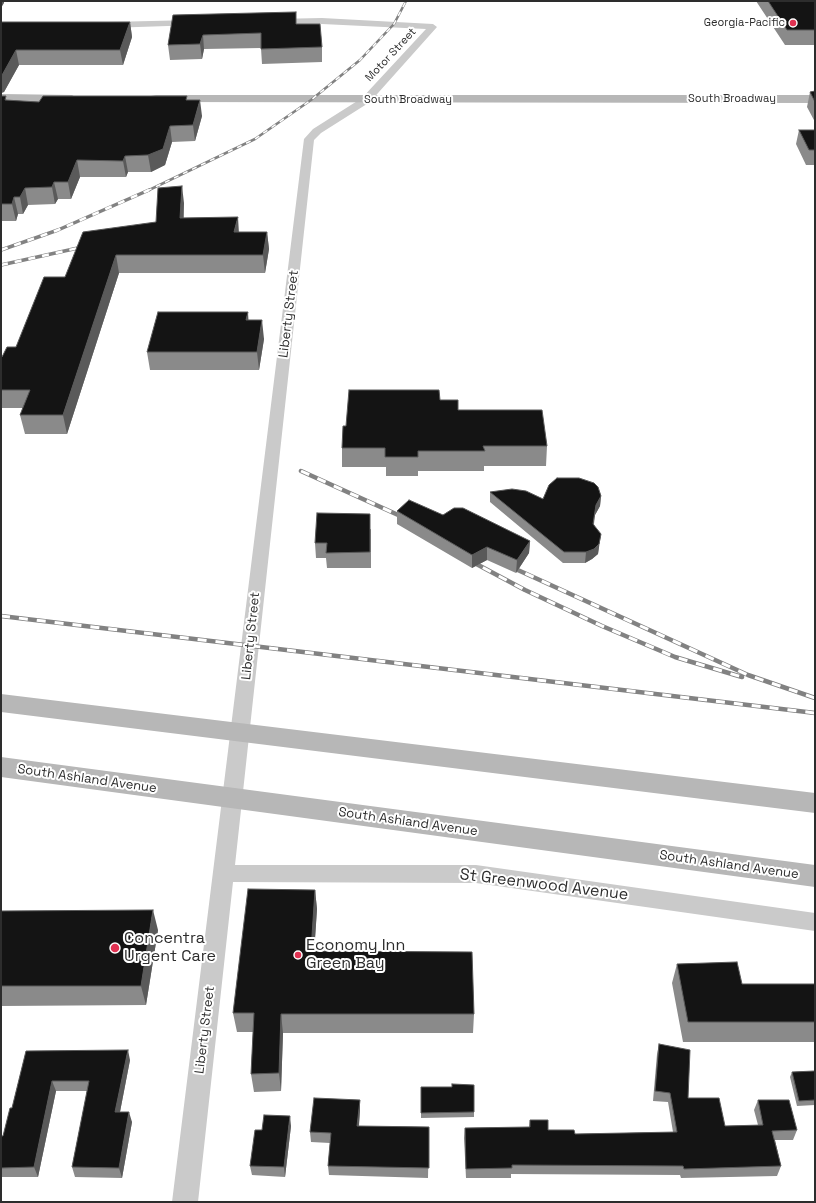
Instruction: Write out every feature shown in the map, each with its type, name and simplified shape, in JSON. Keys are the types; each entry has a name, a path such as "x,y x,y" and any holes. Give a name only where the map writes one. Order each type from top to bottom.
{"main road":[{"path":"1,98 87,99"},
{"name":"South Broadway","path":"142,99 815,99"},
{"path":"1,703 815,803"},
{"name":"South Ashland Avenue","path":"1,767 815,876"}],"street":[{"name":"Motor Street","path":"268,22 322,21 433,26 366,100"},
{"path":"97,25 206,23"},
{"name":"Liberty Street","path":"185,1202 309,139 317,131 366,100"},
{"name":"St Greenwood Avenue","path":"224,873 476,874 815,922"}],"building":[{"path":"768,1 815,1 815,30 787,30"},
{"path":"296,12 296,24 320,24 322,47 261,49 261,33 203,35 200,44 168,45 173,15"},
{"path":"1,22 130,22 120,50 16,50 1,77"},
{"path":"815,91 815,102 810,92"},
{"path":"1,96 6,96 5,100 39,102 43,96 187,96 186,100 200,100 193,125 170,126 163,149 148,155 125,156 123,161 77,160 68,182 54,182 52,187 25,188 20,197 14,197 12,204 1,204"},
{"path":"799,130 815,130 815,150 809,150"},
{"path":"182,186 180,218 238,217 234,232 267,232 263,255 116,255 63,415 20,415 30,390 1,390 1,357 7,347 16,347 44,277 65,277 83,232 156,222 158,188"},
{"path":"158,312 248,312 246,320 262,320 257,352 147,352"},
{"path":"349,390 439,390 440,400 458,400 458,410 542,410 547,446 483,446 485,451 418,451 418,457 385,457 385,448 342,448 343,426 346,426"},
{"path":"557,478 579,478 594,483 598,487 601,496 596,505 593,524 601,534 599,544 594,549 586,552 564,552 490,492 512,489 526,491 543,499 549,485"},
{"path":"409,500 443,515 454,508 463,508 530,541 517,560 487,547 472,555 397,511"},
{"path":"317,513 370,514 370,552 326,553 327,543 315,543"},
{"path":"248,889 315,890 311,951 472,952 474,1014 281,1014 279,1073 251,1074 254,1013 233,1013"},
{"path":"153,910 141,986 1,986 1,911"},
{"path":"737,962 742,984 815,984 815,1022 688,1022 677,964"},
{"path":"659,1044 690,1050 688,1098 719,1098 725,1126 763,1125 758,1100 789,1100 797,1130 772,1131 781,1166 684,1169 683,1166 512,1165 512,1168 466,1169 465,1128 530,1127 530,1120 548,1120 548,1130 574,1130 575,1134 677,1132 670,1093 655,1091"},
{"path":"128,1050 115,1112 129,1112 119,1168 72,1167 89,1081 52,1081 34,1167 1,1168 1,1136 3,1136 10,1108 12,1108 26,1051"},
{"path":"815,1071 815,1100 799,1101 792,1072"},
{"path":"452,1084 474,1085 474,1112 421,1113 421,1087 452,1087"},
{"path":"314,1098 360,1100 357,1126 429,1127 429,1168 328,1166 331,1133 310,1132"},
{"path":"264,1115 290,1116 284,1167 250,1166 255,1130 262,1130"}],"railway":[{"path":"147,191 255,139 311,100 360,60 394,24 406,1"},
{"path":"1,250 58,230 149,190"},
{"path":"1,265 87,246"},
{"path":"301,471 407,519"},
{"path":"467,559 525,590 602,626 675,657 742,677"},
{"path":"509,566 748,675 815,698"},
{"path":"1,616 815,713"}],"place":[{"name":"Georgia-Pacific","path":"793,23"},
{"name":"Concentra Urgent Care","path":"115,948"},
{"name":"Economy Inn Green Bay","path":"298,955"}]}
